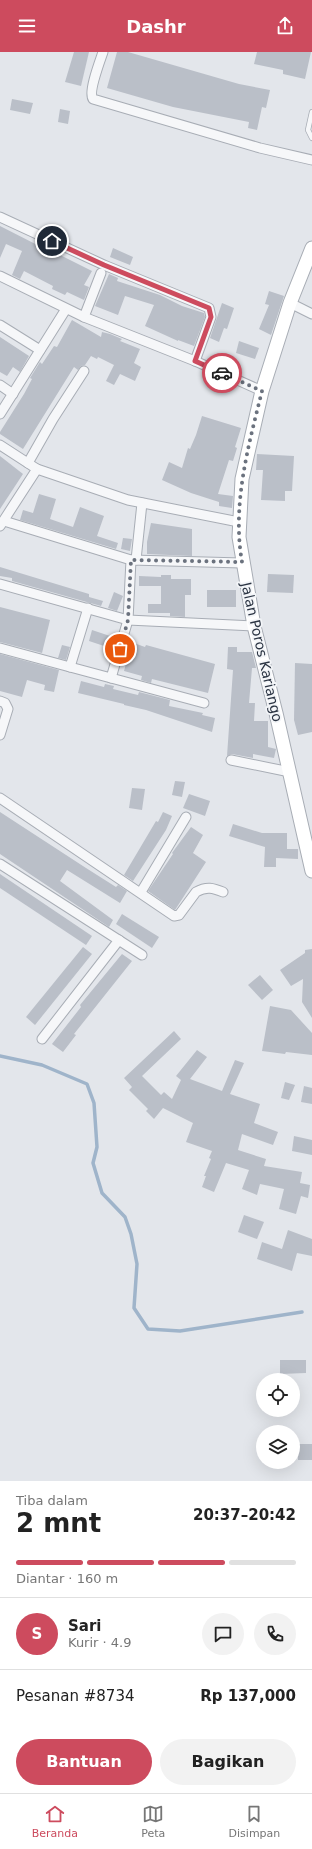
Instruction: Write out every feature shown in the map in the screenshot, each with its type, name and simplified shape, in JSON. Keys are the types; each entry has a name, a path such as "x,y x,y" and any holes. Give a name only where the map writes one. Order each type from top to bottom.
{"main road":[{"name":"Jalan Poros Kariango","path":"312,248 290,303 262,391 242,479 239,522 239,542 254,626 290,772 312,871"}],"street":[{"path":"103,52 92,88 91,96 93,99 260,148 312,160"},
{"path":"0,217 104,265 209,308 211,317 195,361"},
{"path":"84,317 100,273"},
{"path":"0,276 84,317 195,361 262,391"},
{"path":"290,303 312,314"},
{"path":"0,414 66,309"},
{"path":"0,324 40,350"},
{"path":"28,463 53,419 84,371"},
{"path":"0,385 13,394"},
{"path":"0,445 38,469 142,503 239,522"},
{"path":"38,469 2,524 134,560 242,562"},
{"path":"111,678 128,620 142,503"},
{"path":"0,584 128,620 254,626"},
{"path":"70,667 88,608"},
{"path":"0,648 204,703"},
{"path":"0,700 5,703 8,709 0,734"},
{"path":"231,760 290,772"},
{"path":"0,798 176,916 179,915 196,892 200,889 212,887 223,892"},
{"path":"140,892 186,817"},
{"path":"0,864 142,955"},
{"path":"42,1039 119,940"}],"lane":[{"path":"312,112 308,130 312,138"}],"building":[{"path":"74,52 89,52 81,86 65,82"},
{"path":"117,52 128,52 239,84 270,90 266,108 262,107 257,130 248,128 249,122 173,107 107,88"},
{"path":"257,52 311,52 305,79 283,74 283,70 254,64"},
{"path":"12,99 33,103 30,114 10,110"},
{"path":"60,109 70,111 68,124 58,122"},
{"path":"0,226 92,271 84,285 89,287 84,300 67,292 65,295 52,289 53,286 24,271 20,279 12,275 22,251 6,244 0,258"},
{"path":"113,248 133,257 130,265 110,257"},
{"path":"109,274 118,278 117,281 160,295 182,306 204,313 205,317 194,346 178,341 145,326 154,305 125,296 118,315 95,306"},
{"path":"269,291 284,296 271,335 259,329 269,305 265,304"},
{"path":"222,303 234,308 227,329 224,328 219,342 210,338"},
{"path":"72,320 101,337 102,332 110,334 122,339 120,341 140,349 134,363 141,367 135,381 120,374 114,385 106,381 114,365 98,357 97,359 91,356 85,365 81,366 78,370 74,367 23,449 0,434 0,432 24,394 32,379 30,378 40,362 42,364 54,346 57,347"},
{"path":"0,337 29,356 20,372 13,367 7,376 0,372"},
{"path":"239,341 259,348 255,359 236,353"},
{"path":"202,416 241,428 235,447 237,448 233,461 229,460 218,494 233,496 232,508 219,506 219,502 191,493 162,480 169,462 182,468 188,448 190,449"},
{"path":"257,454 294,456 292,491 285,491 285,501 261,500 263,470 256,470"},
{"path":"0,456 23,474 0,509"},
{"path":"39,494 56,499 50,519 73,527 80,507 104,516 97,536 118,543 116,549 20,520 23,510 33,513"},
{"path":"151,523 192,529 192,556 147,554 147,542"},
{"path":"123,538 132,539 130,551 121,549"},
{"path":"0,567 89,594 89,597 103,601 101,606 12,581 12,578 0,576"},
{"path":"268,574 294,575 293,593 267,592"},
{"path":"161,575 171,575 171,579 191,579 191,595 185,595 185,617 170,616 170,613 148,613 148,604 161,604 161,586 139,586 139,576 161,577"},
{"path":"207,590 236,590 236,607 207,607"},
{"path":"114,592 123,596 117,611 108,608"},
{"path":"0,607 50,620 42,653 0,642"},
{"path":"92,630 116,638 113,649 89,641"},
{"path":"128,641 145,647 146,645 215,664 208,693 152,679 151,683 141,680 142,676 124,671 127,660 123,659"},
{"path":"62,645 70,647 66,660 58,658"},
{"path":"228,647 237,647 237,652 252,652 256,668 252,668 249,703 255,703 254,721 268,721 268,747 276,749 274,758 253,754 253,758 232,754 227,756 233,670 227,669"},
{"path":"0,654 59,670 54,692 44,690 45,685 27,680 22,697 0,691"},
{"path":"295,663 312,664 312,732 298,735 294,720"},
{"path":"81,681 104,687 105,684 114,686 113,689 138,695 139,692 170,700 169,706 203,713 202,715 215,718 212,732 146,710 78,693"},
{"path":"175,781 185,782 182,797 172,795"},
{"path":"132,788 145,789 142,810 129,808"},
{"path":"189,794 210,801 205,816 183,808"},
{"path":"0,812 116,887 118,885 127,891 120,903 67,870 60,881 113,920 109,927 0,854"},
{"path":"163,812 172,816 166,830 133,881 124,875 156,821 158,822"},
{"path":"233,824 262,833 287,833 287,849 298,849 298,859 276,858 276,867 264,867 265,847 229,836"},
{"path":"191,827 203,835 193,853 206,862 175,910 148,891 173,854 172,853"},
{"path":"0,874 92,936 86,945 0,888"},
{"path":"122,914 159,937 152,948 116,924"},
{"path":"83,947 92,954 35,1025 26,1017"},
{"path":"312,949 312,1018 302,1002 303,979 291,986 280,970 305,953 305,950"},
{"path":"122,954 132,961 74,1034 76,1035 63,1052 52,1044 81,1007 80,1005"},
{"path":"260,975 273,990 262,1000 248,985"},
{"path":"270,1006 291,1010 312,1033 312,1055 262,1051"},
{"path":"174,1031 181,1039 142,1076 161,1095 164,1092 172,1099 181,1080 176,1076 197,1050 207,1057 190,1079 222,1091 235,1060 244,1063 230,1094 260,1104 254,1123 278,1132 273,1145 242,1134 238,1150 266,1159 264,1166 302,1172 300,1183 310,1185 308,1198 301,1196 296,1214 279,1209 284,1189 260,1184 257,1195 242,1189 249,1170 226,1163 214,1192 202,1187 212,1151 186,1142 193,1123 163,1108 154,1119 146,1111 148,1109 129,1090 132,1087 124,1078"},
{"path":"285,1082 295,1085 289,1100 281,1098"},
{"path":"304,1086 312,1088 312,1104 301,1102"},
{"path":"294,1136 312,1140 312,1155 292,1151"},
{"path":"244,1215 264,1222 257,1239 238,1232"},
{"path":"288,1230 312,1239 312,1256 297,1253 292,1271 257,1259 262,1242 282,1249"},
{"path":"280,1360 306,1360 306,1373 280,1373"},
{"path":"300,1444 312,1444 312,1460 300,1460"}],"waterway":[{"path":"0,1056 42,1065 87,1084 94,1103 97,1147 93,1163 102,1193 125,1217 131,1234 137,1264 134,1308 148,1329 180,1331 302,1312"}],"way so far":[{"path":"120,649 128,620 131,560 242,562 239,537 240,490 262,391 222,373"}],"route":[{"path":"52,241 104,265 209,308 211,317 195,361 222,373"}]}
